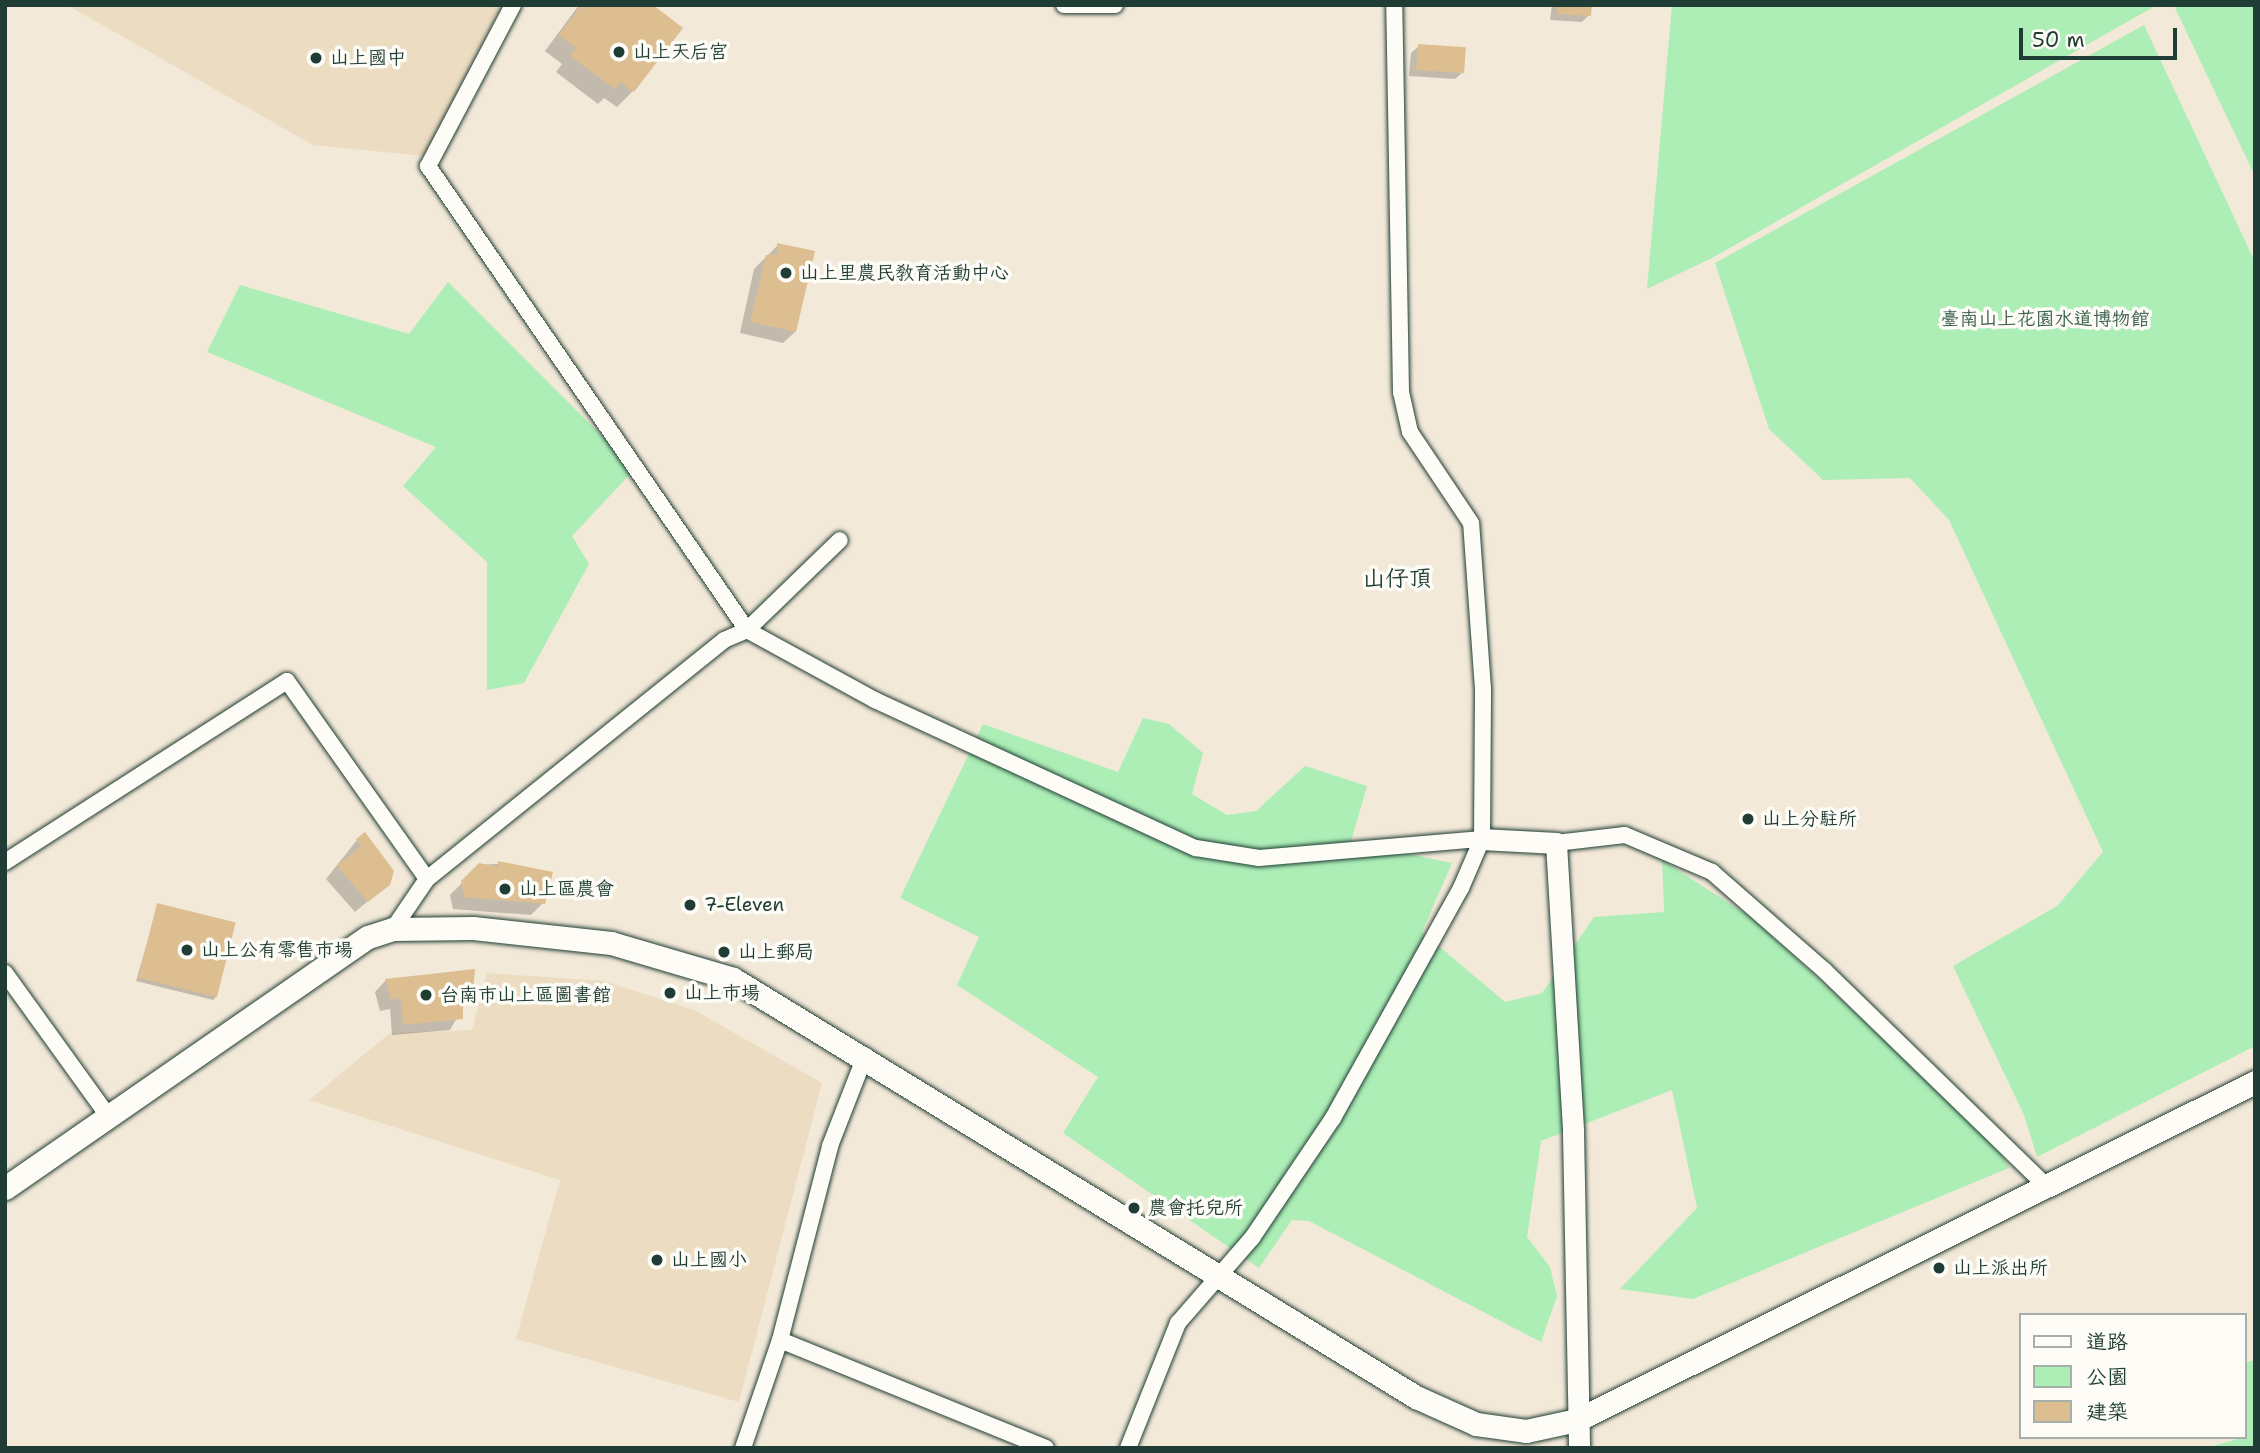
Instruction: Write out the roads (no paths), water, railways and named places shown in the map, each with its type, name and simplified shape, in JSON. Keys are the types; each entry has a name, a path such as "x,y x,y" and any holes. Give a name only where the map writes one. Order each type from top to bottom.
{"main road":[{"path":"5,1188 311,971 393,929 473,928 648,950 733,979 1463,1420 1526,1430 1577,1420 2044,1184 2255,1082"}],"street":[{"path":"513,5 428,166 747,630 875,700 1205,851 1259,858 1482,839 1556,842 1625,835 1712,872 1824,970 2044,1184"},
{"path":"1065,5 1115,5"},
{"path":"1128,1448 1178,1324 1222,1274 1332,1118 1461,888 1482,839 1483,689 1471,523 1410,432 1401,392 1394,5"},
{"path":"393,929 426,880 724,640 747,630 840,540"},
{"path":"5,862 287,681 426,880"},
{"path":"1556,842 1573,1131 1577,1420 1580,1448"},
{"path":"5,973 108,1115"},
{"path":"743,1448 780,1340 830,1146 864,1056"},
{"path":"780,1340 1046,1448"}],"place":[{"name":"山上天后宮","path":"619,52"},
{"name":"山上國中","path":"316,58"},
{"name":"山上里農民教育活動中心","path":"786,273"},
{"name":"山上分駐所","path":"1748,819"},
{"name":"山上區農會","path":"505,889"},
{"name":"7-Eleven","path":"690,905"},
{"name":"山上公有零售市場","path":"187,950"},
{"name":"山上郵局","path":"724,952"},
{"name":"山上市場","path":"670,993"},
{"name":"台南市山上區圖書館","path":"426,995"},
{"name":"農會托兒所","path":"1134,1208"},
{"name":"山上國小","path":"657,1260"},
{"name":"山上派出所","path":"1939,1268"}],"district":[{"name":"山仔頂","path":"1397,578"}],"park label":[{"name":"臺南山上花園水道博物館","path":"2045,319"}]}
